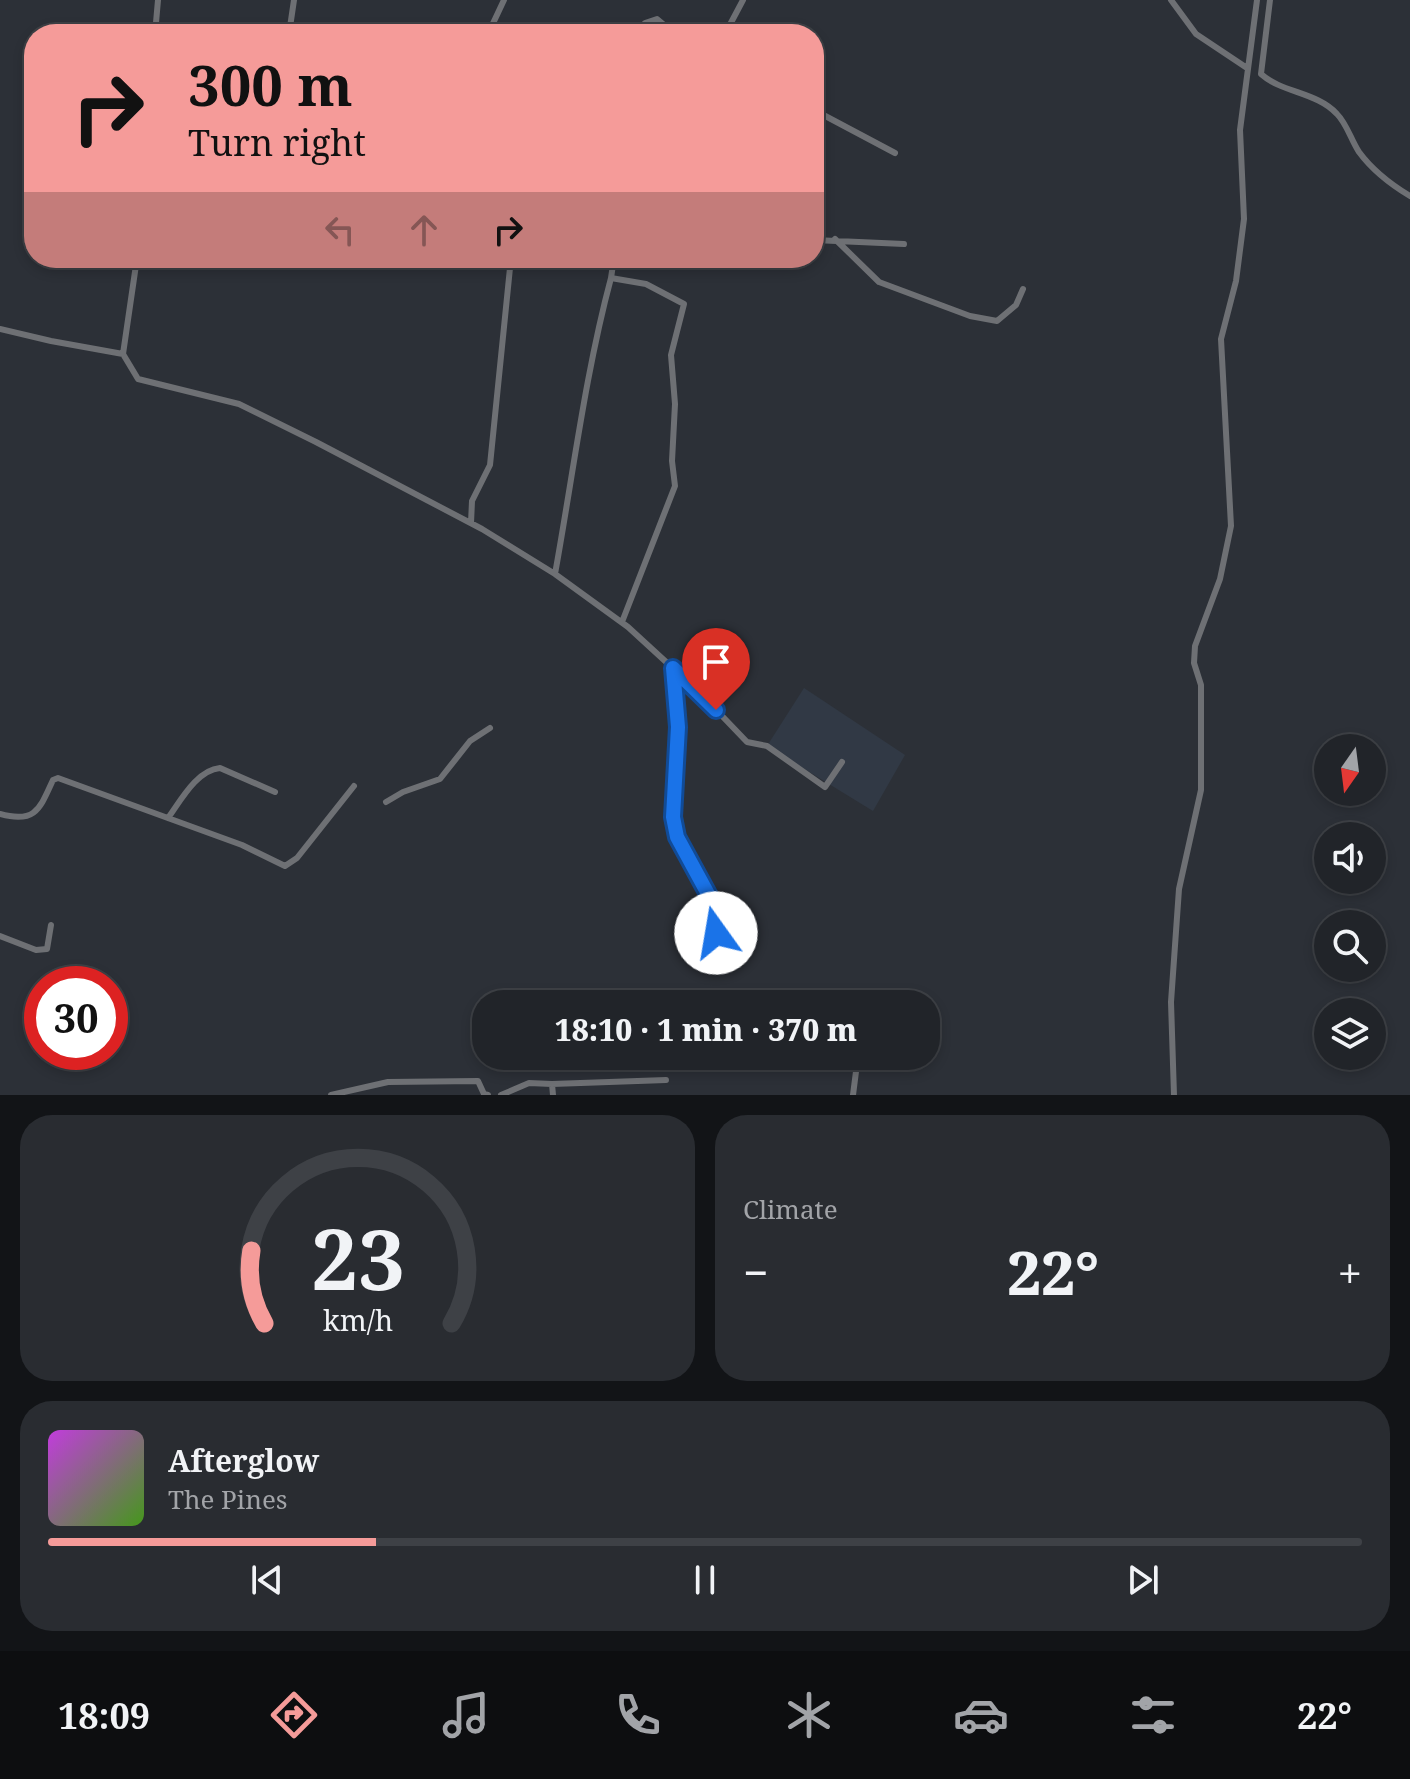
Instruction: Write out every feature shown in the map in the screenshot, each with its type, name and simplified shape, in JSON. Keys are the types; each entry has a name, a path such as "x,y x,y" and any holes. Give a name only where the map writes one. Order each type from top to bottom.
{"street":[{"path":"156,24 158,0"},
{"path":"290,24 294,0"},
{"path":"493,24 504,0"},
{"path":"730,24 743,0"},
{"path":"1171,0 1196,34 1247,68"},
{"path":"1174,1095 1171,1002 1179,889 1201,790 1201,685 1194,663 1195,646 1220,579 1231,526 1221,339 1236,281 1244,219 1240,130 1257,0"},
{"path":"1270,0 1261,74 1270,83 1307,95 1337,114 1359,152 1384,180 1410,196"},
{"path":"644,24 657,19 663,24"},
{"path":"824,115 895,153"},
{"path":"835,239 879,282 982,319 997,321 1005,316 1016,305 1023,289"},
{"path":"824,240 904,244"},
{"path":"854,242 856,260"},
{"path":"136,268 123,354 138,379 239,404 471,523 555,574 622,622 747,742 767,746 825,787 842,762"},
{"path":"471,523 472,501 490,465 510,268"},
{"path":"555,574 593,346 612,268"},
{"path":"611,278 646,284 684,304 671,355 675,404 672,461 675,486 622,622"},
{"path":"0,329 123,354"},
{"path":"673,668 678,727 673,817 677,837 714,905 716,933"},
{"path":"386,802 403,792 440,779 470,741 490,728"},
{"path":"168,818 190,788 210,769 220,768 275,792"},
{"path":"0,814 23,818 35,812 45,802 53,780 58,778 242,845 285,866 297,858 354,786"},
{"path":"0,936 36,950 47,949 51,925"},
{"path":"853,1095 856,1070"},
{"path":"331,1095 388,1082 444,1080 478,1081 484,1094 488,1095"},
{"path":"501,1095 529,1083 666,1080"},
{"path":"552,1084 553,1095"}],"shaded area":[{"path":"804,688 905,755 873,811 767,746"}],"route":[{"path":"716,710 673,668 678,727 673,817 677,837 714,905 716,933"}]}
